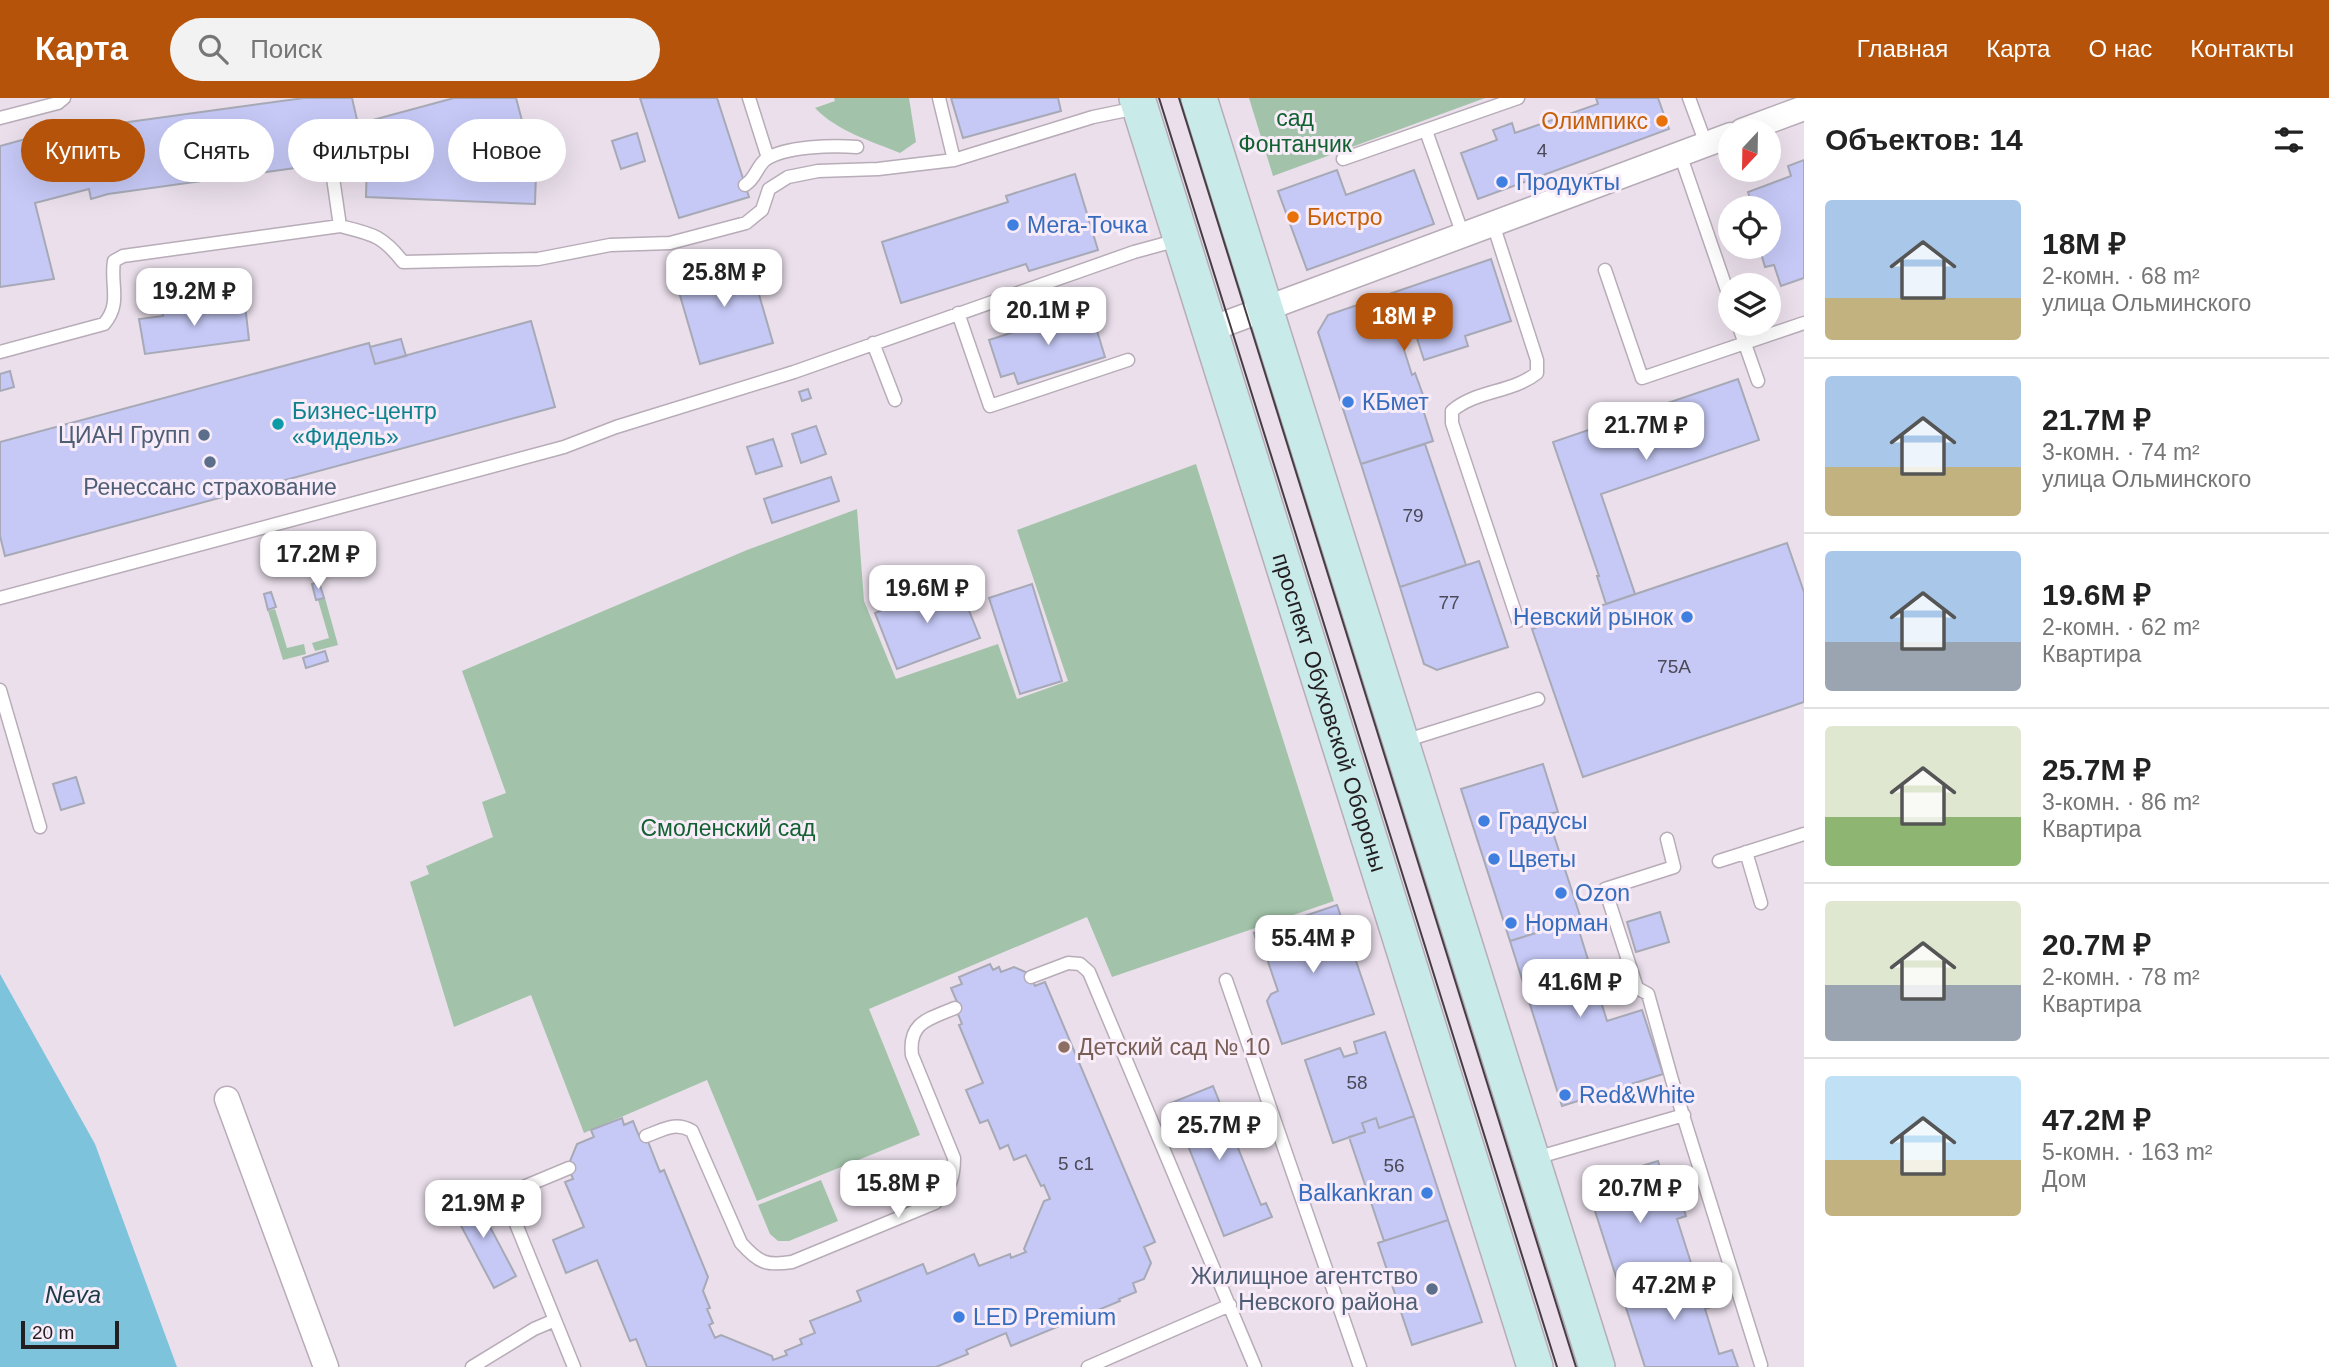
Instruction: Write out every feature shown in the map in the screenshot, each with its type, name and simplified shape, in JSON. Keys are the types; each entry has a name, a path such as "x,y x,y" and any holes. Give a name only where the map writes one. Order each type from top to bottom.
{"main road":[{"path":"1199,98 1597,1367"},
{"name":"проспект Обуховской Обороны","path":"1139,103 1535,1367"}],"street":[{"path":"1774,119 1804,108"},
{"path":"1211,329 1718,140"},
{"path":"227,1099 326,1367"}],"lane":[{"path":"0,118 58,103 64,98"},
{"path":"749,98 768,158"},
{"path":"939,98 954,160"},
{"path":"1343,159 1518,98"},
{"path":"1689,98 1706,144"},
{"path":"0,352 104,324 113,314 114,261 123,256 340,226 368,233 389,244 403,262 538,259 610,245 670,243 746,223 762,210 769,189 788,177 954,160 1139,103"},
{"path":"1426,131 1463,235"},
{"path":"745,185 756,176 758,167 768,158 811,146 857,147"},
{"path":"1680,154 1721,273"},
{"path":"334,182 340,226"},
{"path":"1493,224 1537,360 1537,373 1527,381 1462,403 1452,411 1452,423 1518,621"},
{"path":"0,598 564,447 617,427 771,379 1134,252 1182,239"},
{"path":"1605,270 1642,378 1804,323"},
{"path":"958,313 990,406 1128,360"},
{"path":"1742,336 1758,381"},
{"path":"873,342 895,400"},
{"path":"0,690 40,827"},
{"path":"1401,742 1538,699"},
{"path":"1719,861 1804,834"},
{"path":"1667,839 1674,867 1605,889 1637,988 1648,994 1761,1365"},
{"path":"1746,852 1761,903"},
{"path":"1031,977 1068,963 1080,964 1089,972 1255,1367"},
{"path":"1226,980 1360,1367"},
{"path":"646,1136 682,1125 692,1131 741,1243 755,1258 772,1265 792,1262 935,1203 947,1191 954,1175 954,1158 912,1055 910,1042 914,1030 924,1021 956,1008"},
{"path":"1532,1159 1684,1115"},
{"path":"569,1168 521,1188 513,1200 512,1214 574,1367"},
{"path":"1087,1367 1230,1306"},
{"path":"472,1367 534,1329 555,1320"}],"green space":[{"path":"834,98 909,98 916,142 900,153 844,129 815,108 835,101"},
{"name":"сад Фонтанчик","path":"1249,98 1485,98 1273,176"},
{"name":"Смоленский сад","path":"1196,464 1334,901 1112,977 1087,917 869,1009 920,1135 757,1201 707,1080 584,1133 531,995 454,1027 410,882 429,874 426,866 493,837 482,802 506,793 462,671 747,550 857,509 864,601 896,679 998,644 1017,699 1068,681 1017,530"},
{"path":"325,598 338,645 315,651 312,643 329,638 318,600"},
{"path":"275,609 287,648 304,644 306,654 283,660 268,611"},
{"path":"821,1180 838,1221 789,1241 778,1241 770,1234 758,1205"}],"water":[{"name":"Neva","path":"0,974 95,1144 177,1367 0,1367"}],"building":[{"path":"304,98 352,98 357,119 288,119 288,169 274,171 274,119 159,119 159,182 194,182 108,194 91,199 89,189 35,203 54,279 0,287 0,146 21,140 21,182 145,182 145,120"},
{"path":"454,98 516,98 522,119 448,119 448,182 536,182 535,204 366,197 366,182 434,182 434,119 376,119"},
{"path":"640,98 717,98 749,197 679,218"},
{"path":"951,98 1058,98 1061,111 963,138"},
{"path":"1596,98 1658,98 1669,129 1478,199 1461,153 1497,140 1493,130 1512,123 1515,133 1598,104"},
{"path":"637,133 645,161 621,169 612,141"},
{"path":"1804,160 1804,278 1781,286 1781,273 1777,273 1774,265 1765,267 1763,259 1781,259 1781,196 1749,196 1748,192 1782,182 1782,179 1791,176 1788,166"},
{"path":"1337,170 1346,195 1414,170 1434,224 1307,270 1278,191"},
{"name":"Мега-Точка","path":"1075,174 1098,250 1029,271 1026,264 901,303 882,242 1008,202 1006,196"},
{"path":"747,253 773,343 700,364 674,275"},
{"path":"1491,259 1511,321 1465,336 1468,346 1424,360 1413,326 1398,331 1412,375 1415,373 1423,395 1419,397 1433,441 1361,464 1318,332 1328,315"},
{"path":"201,304 202,311 245,305 249,340 145,354 139,319 163,316 162,310"},
{"path":"1090,308 1105,357 1018,384 1014,373 1001,377 989,340"},
{"name":"Бизнес-центр «Фидель»","path":"531,321 555,407 5,556 0,536 0,442 369,343 375,364"},
{"path":"401,339 406,356 375,364 370,347"},
{"path":"10,371 14,387 0,391 0,374"},
{"path":"1738,379 1759,440 1601,494 1635,594 1606,604 1553,442"},
{"path":"808,389 811,398 802,401 799,392"},
{"path":"816,426 826,454 801,463 792,434"},
{"path":"773,439 782,466 756,474 747,447"},
{"path":"1425,444 1466,565 1400,587 1361,464"},
{"path":"831,477 839,501 772,523 764,499"},
{"path":"1787,543 1804,592 1804,702 1583,777 1532,629"},
{"path":"1479,561 1508,647 1437,670 1424,664 1400,587"},
{"path":"957,581 980,638 897,669 875,613"},
{"path":"319,582 324,598 316,600 312,584"},
{"path":"1032,584 1062,681 1020,694 989,598"},
{"path":"271,592 276,607 268,610 264,594"},
{"path":"325,651 328,661 306,668 303,658"},
{"path":"1543,764 1558,812 1547,814 1581,919 1510,941 1461,789"},
{"path":"76,777 84,803 61,810 53,784"},
{"path":"1337,905 1374,1014 1282,1044 1267,1001 1271,994 1278,991 1263,947 1258,946 1254,933"},
{"path":"1660,912 1669,942 1636,952 1627,922"},
{"path":"1576,921 1607,1021 1642,1010 1663,1074 1562,1106 1510,941"},
{"path":"990,964 993,970 999,967 1001,972 1014,967 1030,974 1035,986 1045,982 1155,1242 1144,1247 1151,1263 1144,1279 1133,1283 1136,1292 1011,1346 1006,1333 966,1350 968,1354 936,1367 647,1367 636,1339 630,1341 597,1260 566,1273 553,1240 584,1227 565,1182 573,1179 568,1166 577,1144 594,1137 591,1130 622,1118 624,1125 633,1121 639,1136 645,1134 660,1172 664,1170 708,1277 703,1291 713,1323 709,1325 715,1338 721,1335 772,1356 773,1360 787,1355 785,1351 802,1344 800,1339 815,1333 810,1321 861,1301 857,1291 923,1264 927,1274 974,1254 979,1266 1010,1254 1011,1258 1026,1252 1024,1249 1044,1201 1050,1199 1026,1155 1014,1160 1008,1145 1000,1149 988,1120 980,1123 966,1090 983,1083 959,1025 962,1024 951,988 962,984 959,977"},
{"path":"1385,1032 1414,1116 1379,1128 1376,1118 1362,1123 1365,1132 1333,1143 1305,1060 1340,1048 1344,1057 1357,1053 1354,1042"},
{"path":"1213,1086 1261,1205 1266,1203 1272,1217 1224,1236 1171,1103"},
{"path":"1414,1116 1448,1220 1384,1241 1349,1137 1365,1132 1362,1123 1376,1118 1379,1128"},
{"path":"1658,1161 1671,1203 1681,1200 1686,1216 1677,1219 1692,1266 1620,1289 1586,1183"},
{"path":"472,1193 516,1276 494,1288 450,1205"},
{"name":"Жилищное агентство Невского района","path":"1448,1220 1482,1322 1412,1345 1378,1243"},
{"path":"1692,1266 1700,1291 1712,1286 1718,1305 1705,1309 1719,1354 1732,1350 1738,1367 1645,1367 1620,1289"}],"tram line":[{"path":"1159,98 1557,1367"},
{"path":"1179,98 1576,1367"}],"place":[{"name":"Олимпикс","path":"1662,121"},
{"name":"Продукты","path":"1502,182"},
{"name":"Бистро","path":"1293,217"},
{"name":"Мега-Точка","path":"1013,225"},
{"name":"КБмет","path":"1348,402"},
{"name":"Бизнес-центр «Фидель»","path":"278,424"},
{"name":"ЦИАН Групп","path":"204,435"},
{"name":"Ренессанс страхование","path":"210,462"},
{"name":"Невский рынок","path":"1687,617"},
{"name":"Градусы","path":"1484,821"},
{"name":"Цветы","path":"1494,859"},
{"name":"Ozon","path":"1561,893"},
{"name":"Норман","path":"1511,923"},
{"name":"Детский сад № 10","path":"1064,1047"},
{"name":"Red&White","path":"1565,1095"},
{"name":"Balkankran","path":"1427,1193"},
{"name":"Жилищное агентство Невского района","path":"1432,1289"},
{"name":"LED Premium","path":"959,1317"}]}
